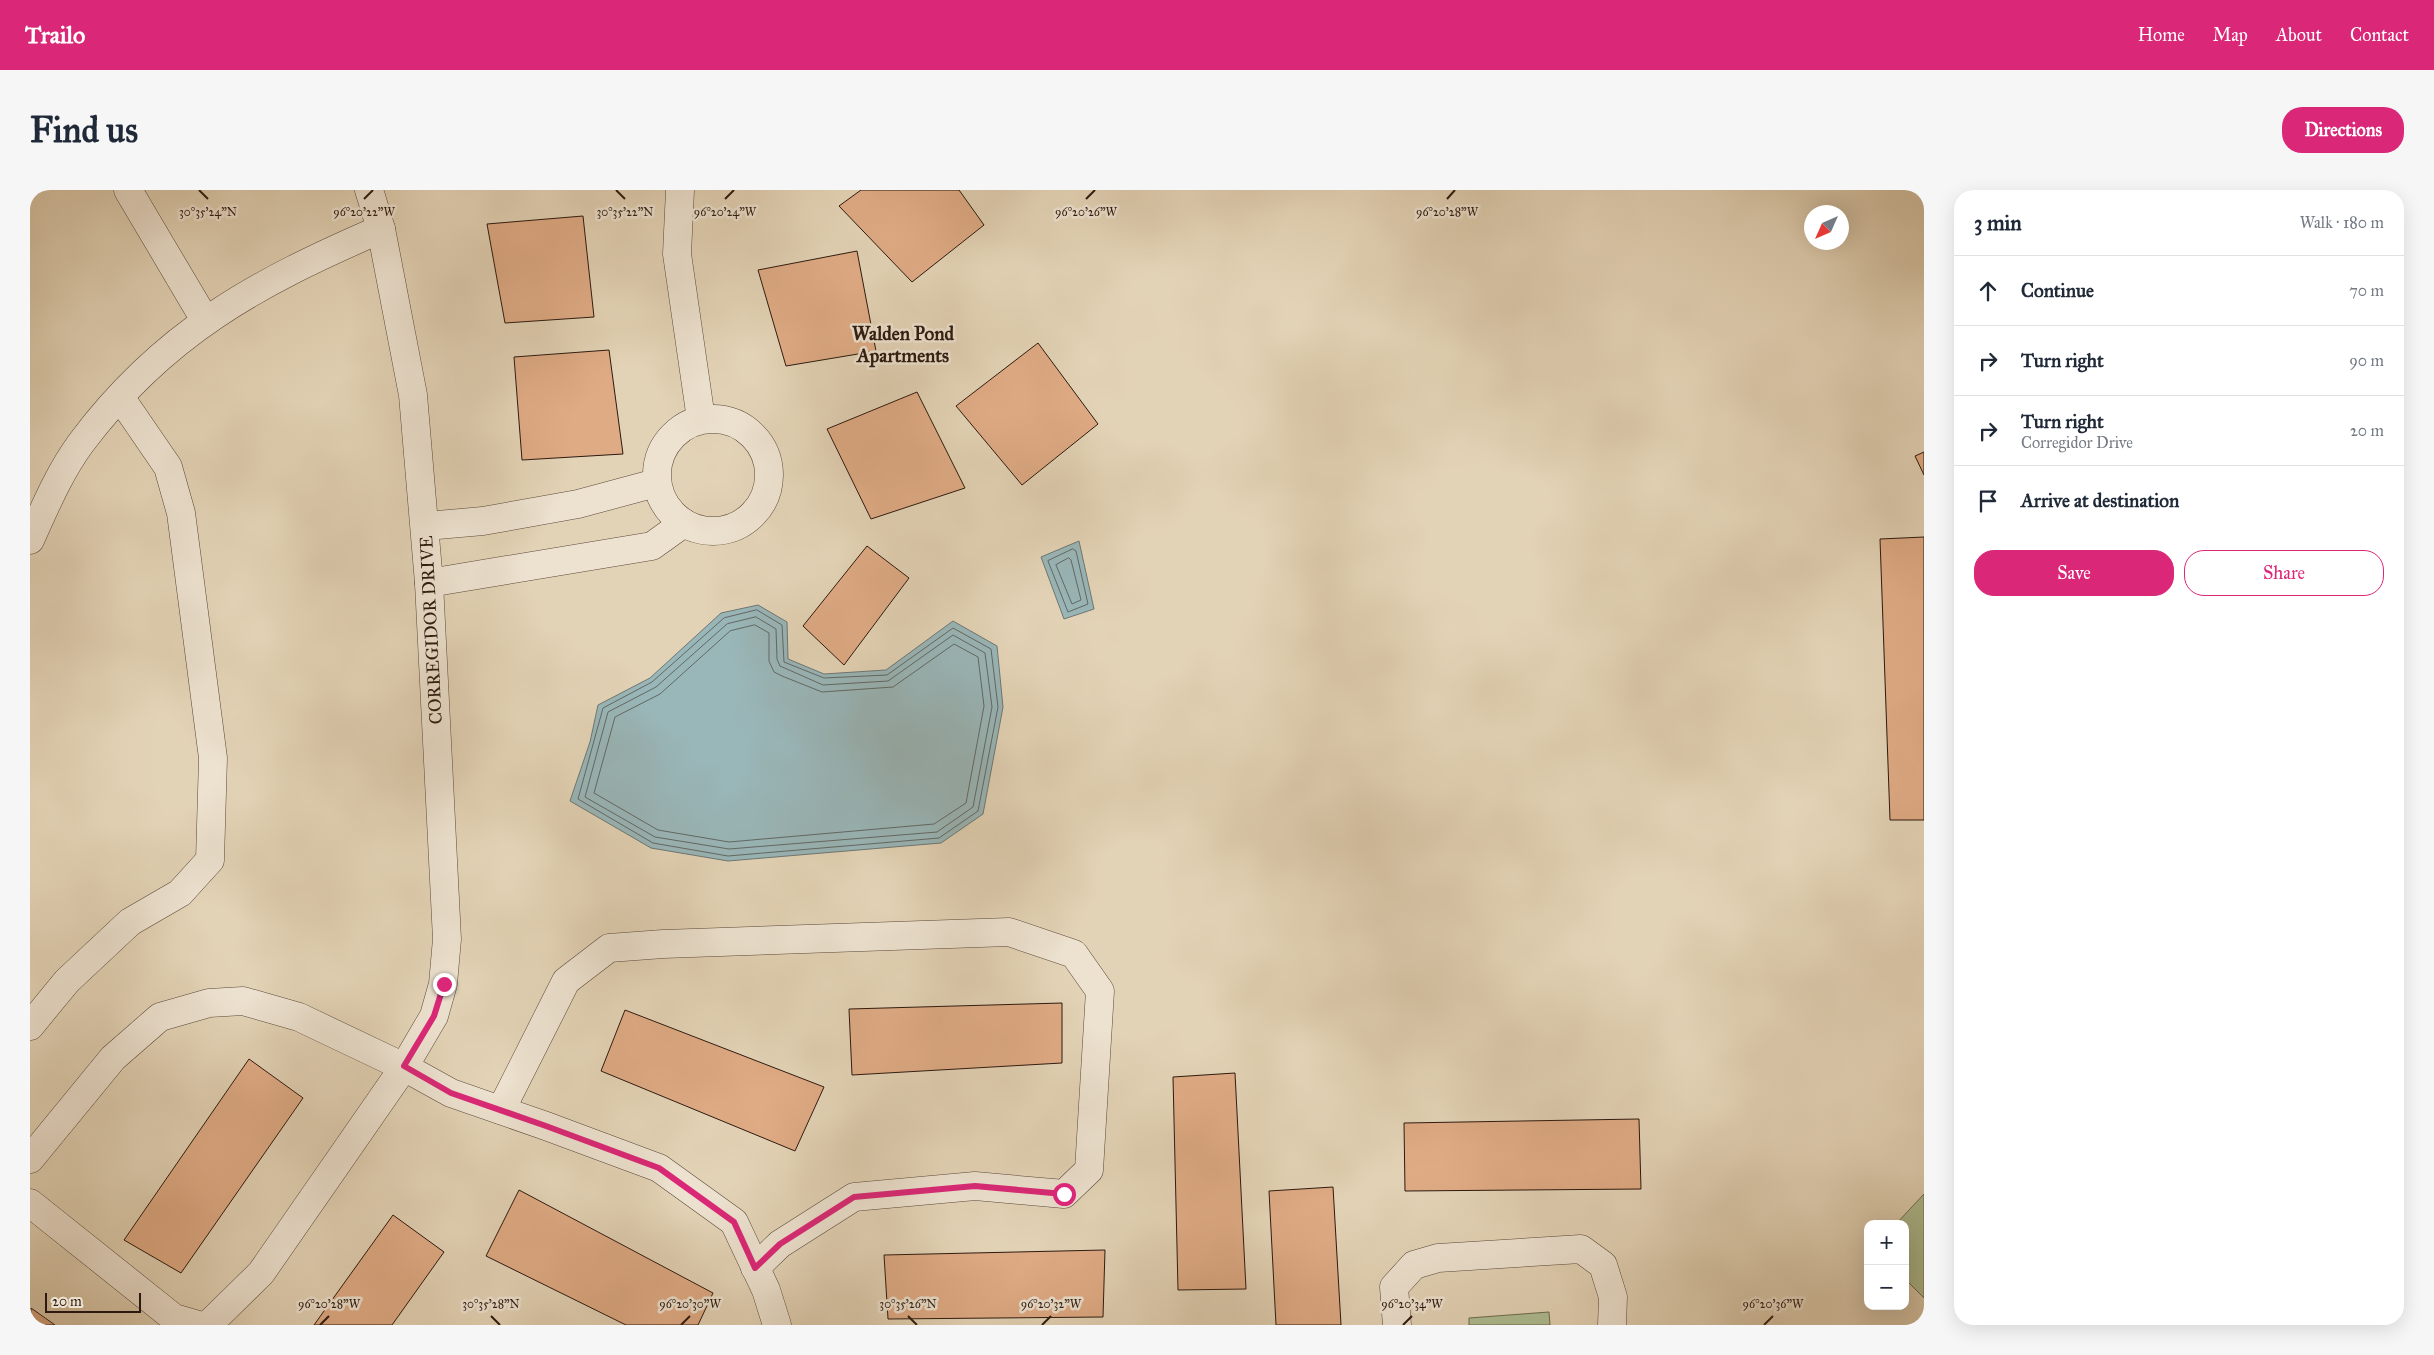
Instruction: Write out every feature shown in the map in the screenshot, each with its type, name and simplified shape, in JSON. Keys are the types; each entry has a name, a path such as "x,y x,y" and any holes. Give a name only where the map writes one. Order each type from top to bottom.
{"street":[{"path":"128,190 205,320"},
{"name":"CORREGIDOR DRIVE","path":"208,1325 261,1273 404,1066 434,1016 444,984 447,939 426,526 413,395 381,229 369,190"},
{"path":"680,190 677,254 701,419"},
{"path":"30,540 51,493 80,444 120,397 160,356 205,320 257,287 304,262 381,229"},
{"path":"30,1026 67,981 130,922 180,893 210,860 213,758 182,514 168,467 120,397"},
{"path":"710,417 734,421 754,434 766,455 770,478 764,501 749,519 728,530 704,531 684,523 665,506 656,483 658,460 669,438 687,424 701,419 710,417"},
{"path":"426,526 482,521 578,504 656,483"},
{"path":"429,583 652,546 684,523"},
{"path":"501,1110 566,981 609,948 663,944 1009,932 1074,954 1100,992 1089,1170 1064,1194 975,1186 854,1197 780,1244 755,1268"},
{"path":"30,1159 113,1058 160,1017 209,1003 243,1001 299,1017 404,1066 451,1093 659,1168 734,1222 766,1290 777,1325"},
{"path":"30,1203 174,1318 198,1325"},
{"path":"1397,1325 1394,1287 1414,1265 1438,1258 1581,1249 1603,1265 1613,1297 1612,1325"}],"green space":[{"path":"1924,1194 1924,1298 1909,1283 1909,1220 1900,1220"},
{"path":"1549,1312 1550,1325 1469,1325 1469,1318"}],"water":[{"path":"1079,541 1094,609 1064,619 1041,557"},
{"path":"758,605 787,622 788,659 824,674 886,670 953,621 997,646 1003,707 983,814 941,843 728,861 651,848 570,801 590,742 598,705 650,678 721,613"}],"building":[{"path":"861,190 959,190 984,225 912,282 839,206"},
{"path":"583,216 594,317 505,323 487,224"},
{"path":"857,251 876,351 786,366 758,270"},
{"path":"1038,343 1098,424 1022,485 956,406"},
{"path":"609,350 623,454 522,460 514,357"},
{"path":"917,392 965,488 871,519 827,429"},
{"path":"1924,452 1924,475 1915,456"},
{"path":"1924,537 1924,820 1890,820 1880,539"},
{"path":"867,546 909,578 844,665 803,626"},
{"path":"1062,1003 1062,1063 852,1075 849,1009"},
{"path":"625,1010 824,1087 795,1151 601,1071"},
{"path":"249,1059 303,1098 181,1273 124,1240"},
{"path":"1235,1073 1246,1289 1178,1290 1173,1077"},
{"path":"1639,1119 1641,1189 1405,1191 1404,1123"},
{"path":"1333,1187 1341,1325 1276,1325 1269,1191"},
{"path":"519,1190 713,1293 698,1325 626,1325 486,1256"},
{"path":"393,1215 444,1252 392,1325 314,1325"},
{"path":"1105,1250 1103,1317 888,1319 884,1255"},
{"path":"31,1308 55,1325 30,1325"}],"district":[{"name":"Walden Pond Apartments","path":"903,344"}],"route":[{"path":"444,984 434,1016 404,1066 451,1093 659,1168 734,1222 755,1268 780,1244 854,1197 975,1186 1064,1194"}]}
